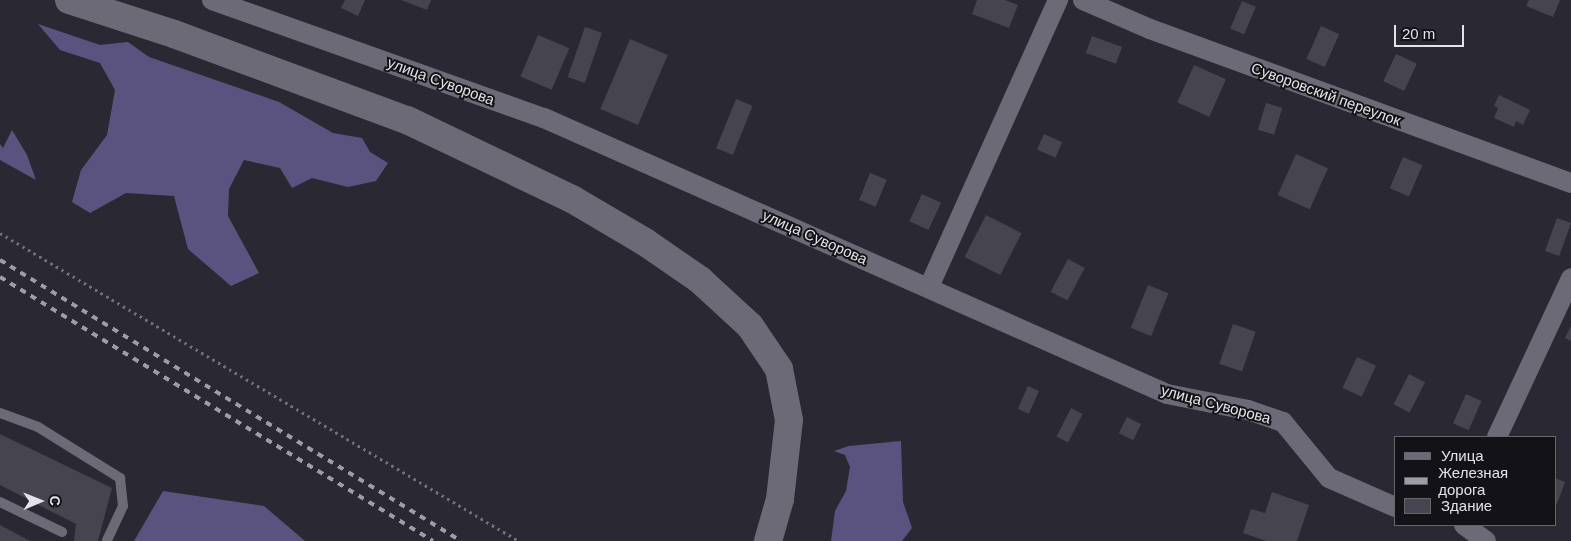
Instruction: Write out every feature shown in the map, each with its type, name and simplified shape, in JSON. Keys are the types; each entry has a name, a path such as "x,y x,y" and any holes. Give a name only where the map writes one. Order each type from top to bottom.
{"street":[{"path":"69,0 174,34 407,120 572,200 645,242 700,280 750,326 779,369 789,420 780,498 768,541"},
{"name":"улица Суворова","path":"212,0 544,118 1167,394 1248,410 1283,422 1329,478 1394,507"},
{"path":"929,287 1058,0"},
{"name":"Суворовский переулок","path":"1083,0 1150,29 1571,183"},
{"path":"1497,436 1571,278"},
{"path":"1465,526 1486,541"}],"lane":[{"path":"0,413 38,427 120,478 123,506 107,541"},
{"path":"0,502 62,532"}],"path":[{"path":"0,233 520,541"}],"shaded area":[{"path":"38,24 100,45 128,42 149,57 279,102 333,133 362,138 370,152 388,163 376,181 348,187 312,178 292,188 280,168 244,160 229,189 228,216 259,273 231,286 188,249 174,196 126,193 90,213 72,202 81,170 107,135 115,90 100,63 60,50"},
{"path":"12,130 27,155 36,180 0,160 0,144 3,148"},
{"path":"901,441 903,502 912,528 902,541 831,541 835,511 846,491 850,467 845,455 834,451 849,446"},
{"path":"163,491 264,506 305,541 134,541"}],"building":[{"path":"345,0 365,0 358,16 341,8"},
{"path":"401,0 431,0 427,10"},
{"path":"977,0 1005,0 1018,5 1009,28 972,14"},
{"path":"1529,0 1560,0 1553,17 1526,6"},
{"path":"1242,1 1256,7 1244,34 1230,29"},
{"path":"1321,26 1339,34 1325,67 1306,59"},
{"path":"585,27 602,33 585,83 568,77"},
{"path":"538,35 569,48 552,90 520,76"},
{"path":"1092,36 1122,47 1116,64 1086,53"},
{"path":"630,39 668,55 638,125 600,109"},
{"path":"1396,54 1417,64 1404,91 1383,81"},
{"path":"1194,65 1226,79 1209,117 1177,102"},
{"path":"1499,95 1530,110 1523,125 1516,121 1514,127 1494,118 1498,108 1494,106"},
{"path":"736,99 753,106 733,155 716,148"},
{"path":"1266,103 1282,108 1274,135 1258,130"},
{"path":"1044,134 1062,142 1055,158 1037,150"},
{"path":"1296,154 1328,168 1310,209 1278,195"},
{"path":"1403,157 1422,165 1409,197 1390,188"},
{"path":"870,173 887,180 876,207 859,200"},
{"path":"922,194 941,203 928,230 909,221"},
{"path":"986,215 1022,233 1000,275 965,257"},
{"path":"1557,218 1571,223 1559,256 1545,251"},
{"path":"1068,259 1085,268 1067,301 1051,292"},
{"path":"1148,285 1168,293 1151,336 1131,328"},
{"path":"1233,324 1256,332 1242,372 1219,364"},
{"path":"1571,326 1571,341 1565,338"},
{"path":"1357,357 1376,366 1362,397 1343,388"},
{"path":"1409,374 1425,382 1410,412 1394,404"},
{"path":"1028,386 1039,391 1029,414 1018,409"},
{"path":"1466,394 1482,401 1469,430 1453,423"},
{"path":"1071,408 1083,414 1068,442 1056,437"},
{"path":"1127,417 1141,424 1133,440 1119,433"},
{"path":"0,434 112,488 98,541 74,541 76,524 0,485"},
{"path":"1556,478 1565,482 1556,504"},
{"path":"1272,492 1309,505 1297,541 1266,541 1243,533 1251,509 1265,513"},
{"path":"0,525 30,541 0,541"}],"railway":[{"path":"0,260 461,541"},
{"path":"0,277 433,541"}]}
